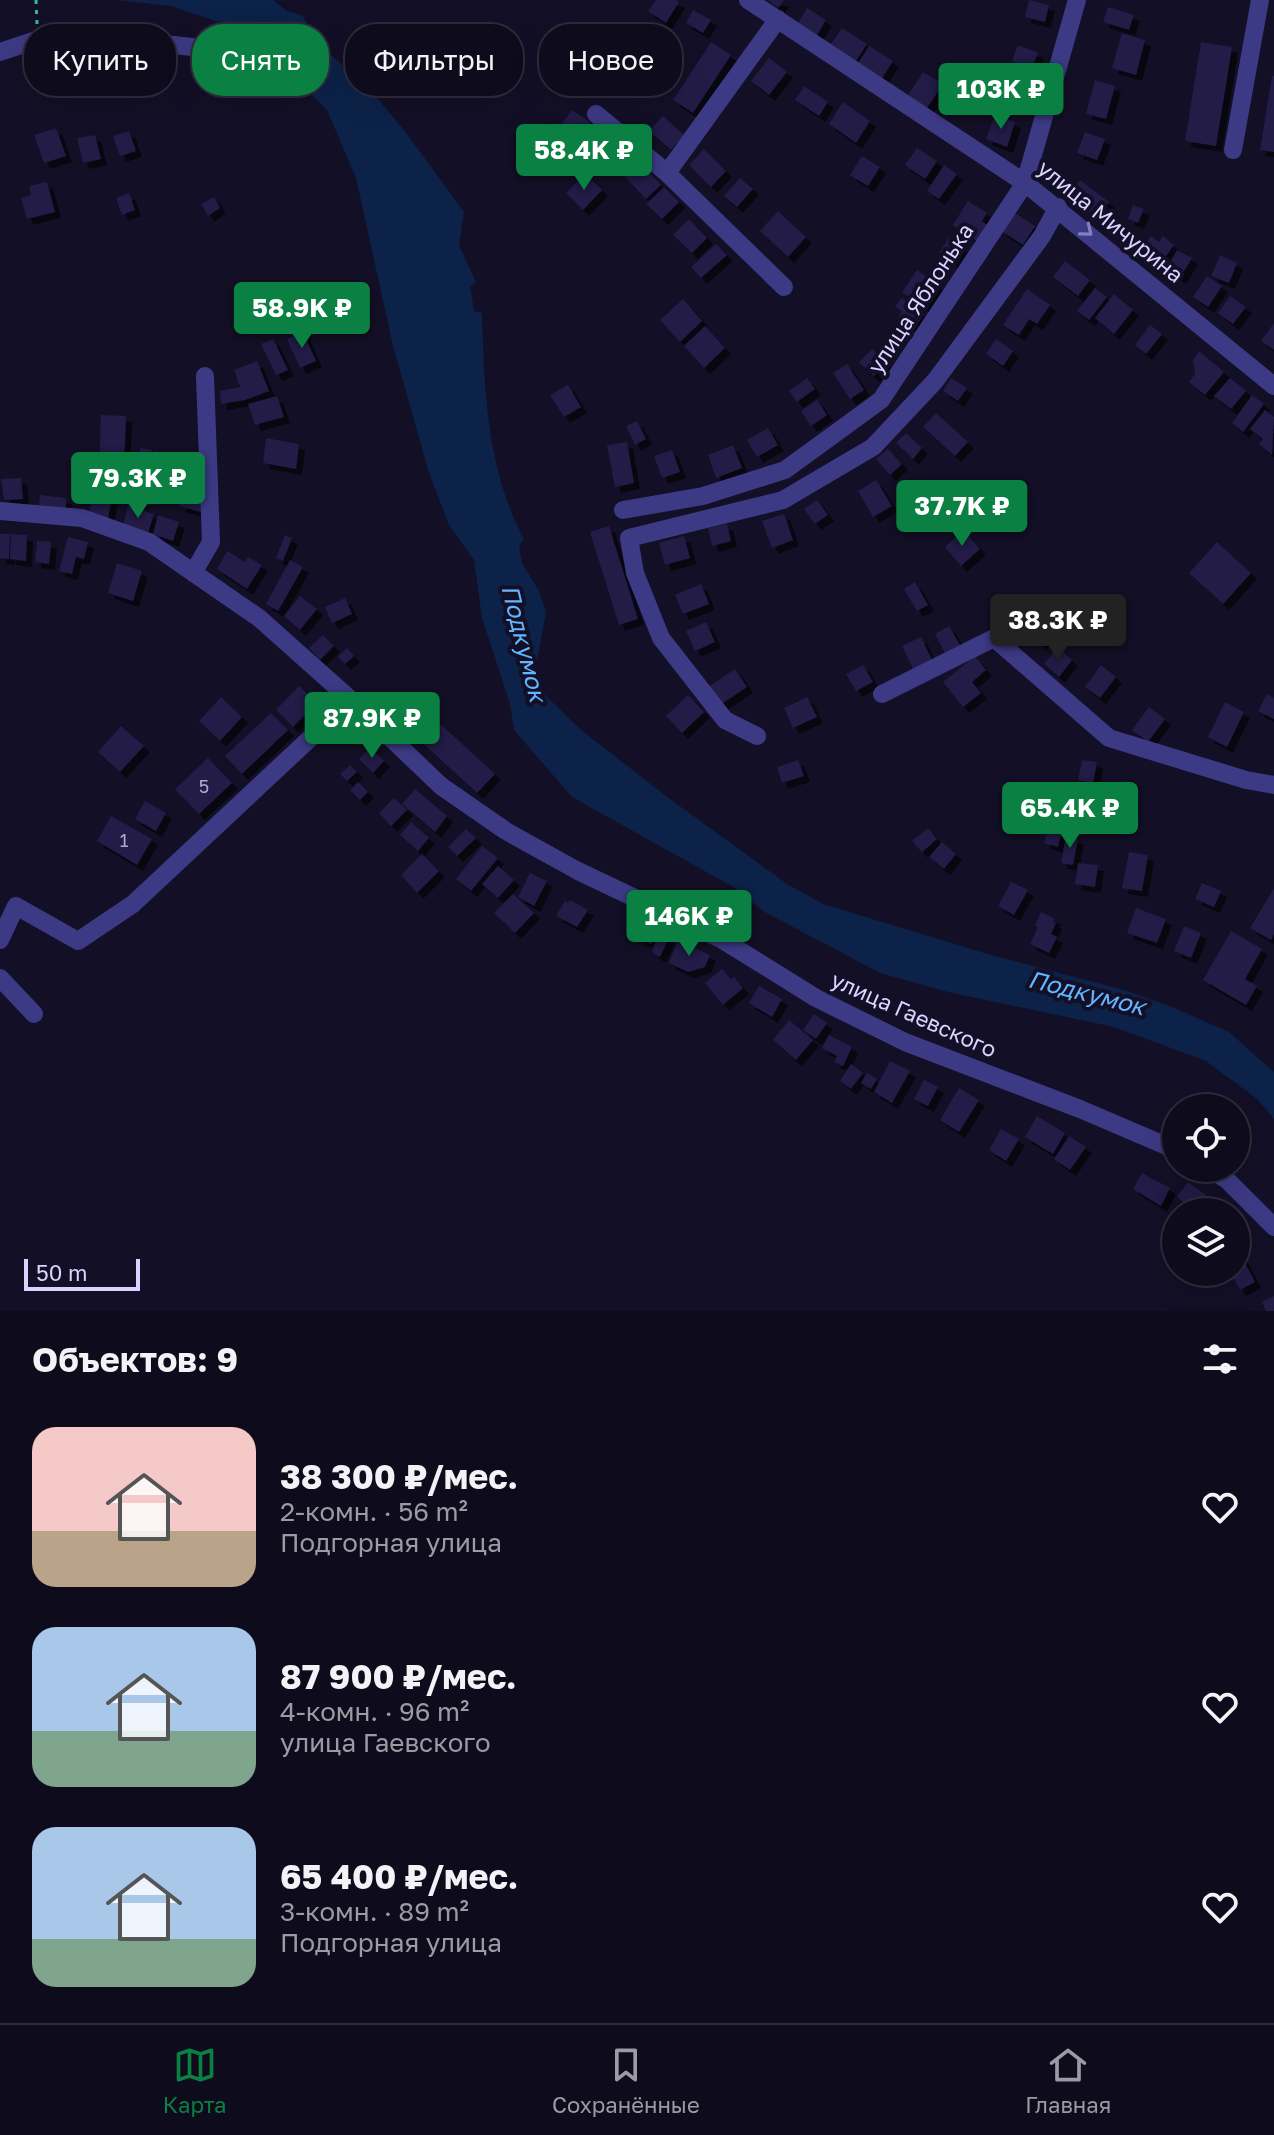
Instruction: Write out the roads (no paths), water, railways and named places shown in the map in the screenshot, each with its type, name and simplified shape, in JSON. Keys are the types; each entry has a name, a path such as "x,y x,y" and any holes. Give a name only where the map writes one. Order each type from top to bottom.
{"street":[{"name":"улица Мичурина","path":"748,0 1058,207 1274,386"},
{"name":"улица Яблонька","path":"623,510 703,496 785,470 881,400 1025,183 1077,0"},
{"path":"1233,150 1260,0"},
{"path":"667,173 778,19"},
{"path":"0,52 38,41 66,40 112,31 137,41 192,47"},
{"path":"596,114 667,173 784,287"},
{"path":"757,736 725,720 661,638 635,573 629,538 783,500 873,447 935,381 1042,236 1058,207"},
{"path":"193,573 211,542 205,376"},
{"name":"улица Гаевского","path":"0,511 82,518 149,542 259,618 441,786 506,831 578,871 721,939 816,998 905,1042 1162,1144"},
{"path":"882,694 994,638 1109,738 1246,780 1274,785"},
{"path":"0,940 16,906 78,941 133,904 351,700"},
{"path":"0,978 34,1014"},
{"path":"1229,1182 1274,1227"}],"water":[{"path":"117,0 273,0 287,11 302,15 308,24 224,24 171,6"},
{"name":"Подкумок","path":"329,53 345,67 345,96 375,96 464,212 459,245 476,282 470,286 474,311 482,313 486,400 495,457 502,486 524,539 519,546 522,563 539,591 546,612 535,672 547,697 581,730 666,796 787,884 823,904 991,955 1124,990 1229,1032 1274,1072 1274,1119 1257,1099 1206,1061 1114,1027 948,992 880,973 763,911 735,888 572,797 514,730 510,704 482,618 474,560 449,525 429,473 393,346 356,178 327,110 313,96 329,96"}]}
